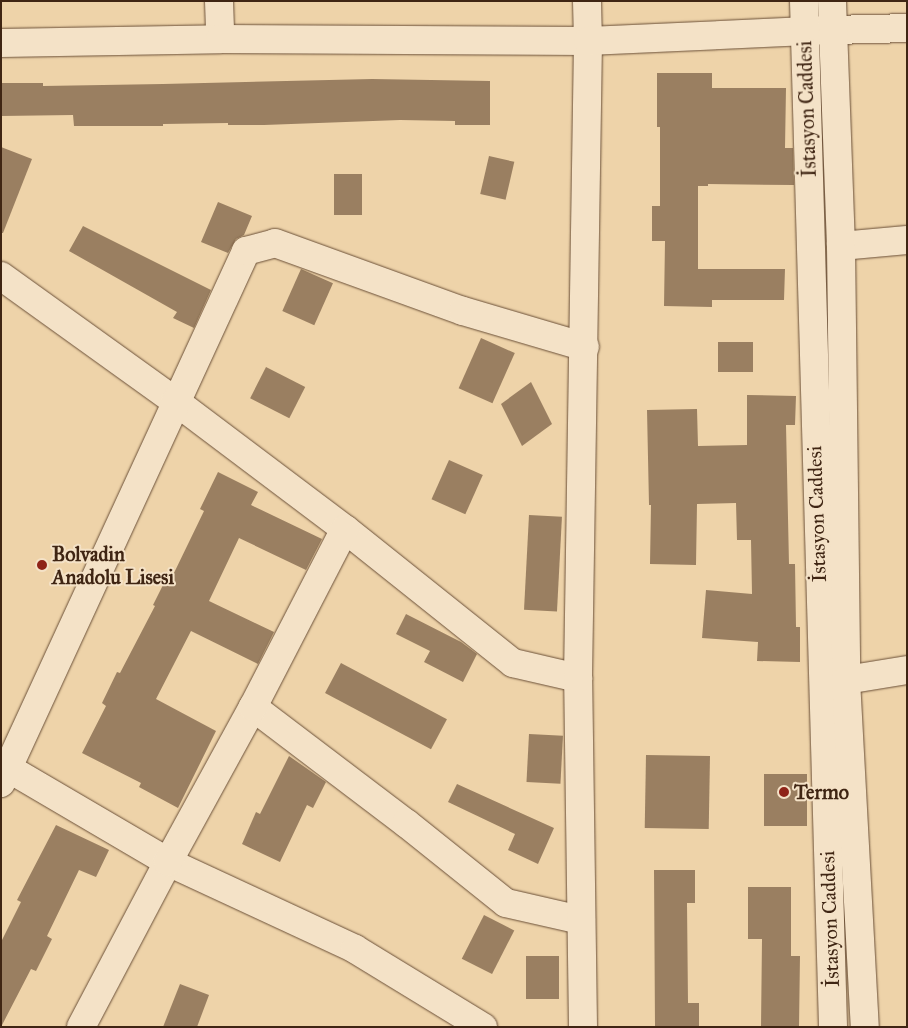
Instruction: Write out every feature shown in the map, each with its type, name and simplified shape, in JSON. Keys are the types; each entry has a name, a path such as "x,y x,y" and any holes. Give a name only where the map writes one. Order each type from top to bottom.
{"street":[{"path":"219,1 220,39"},
{"path":"582,1027 578,678 585,347 587,1"},
{"name":"İstasyon Caddesi","path":"804,1 833,1027"},
{"path":"832,1 841,246 846,680 865,1027"},
{"path":"1,43 220,39 588,41 907,28"},
{"path":"841,246 907,240"},
{"path":"483,1027 355,949 168,862 4,772 246,251 275,243 463,311 585,347"},
{"path":"1,276 175,402 345,530 513,663 578,678"},
{"path":"81,1027 253,707 345,530"},
{"path":"846,680 907,670"},
{"path":"253,707 406,823 506,903 581,920"}],"building":[{"path":"657,73 712,73 712,88 786,88 785,148 793,148 794,185 708,184 708,186 698,186 698,269 785,269 784,300 712,300 712,307 664,306 665,241 652,241 652,206 660,206 660,127 657,127"},
{"path":"372,79 490,81 490,125 455,125 455,121 400,120 264,125 228,125 228,123 163,124 163,126 74,126 73,115 1,116 1,83 43,83 43,86"},
{"path":"1,147 32,159 3,233 1,233"},
{"path":"489,156 514,162 506,200 480,194"},
{"path":"334,174 362,174 362,215 334,215"},
{"path":"218,202 252,216 244,235 236,239 228,253 201,242"},
{"path":"83,226 211,290 194,328 173,318 177,312 69,251"},
{"path":"301,269 333,283 314,325 282,311"},
{"path":"481,338 515,353 492,403 459,388"},
{"path":"718,342 753,342 753,372 718,372"},
{"path":"266,367 305,387 289,418 250,398"},
{"path":"531,382 552,424 522,446 501,404"},
{"path":"747,395 796,396 795,425 786,425 789,564 795,564 796,627 800,627 800,662 757,661 758,642 702,638 706,590 752,594 751,540 737,540 736,503 697,504 696,565 650,564 651,505 649,505 647,410 697,409 698,446 747,445"},
{"path":"449,460 483,475 465,514 432,499"},
{"path":"218,472 258,492 251,505 322,539 306,570 239,538 209,601 274,632 258,664 191,631 156,699 216,731 178,808 139,787 141,783 82,753 106,706 102,703 117,672 120,673 155,606 153,605 169,573 173,575 204,511 200,509"},
{"path":"529,515 562,517 557,612 524,610"},
{"path":"406,614 461,642 477,654 463,682 424,662 430,651 396,634"},
{"path":"341,663 447,719 431,749 325,693"},
{"path":"529,734 563,736 560,784 526,782"},
{"path":"646,755 710,756 709,829 645,828"},
{"path":"289,756 326,782 313,808 307,805 280,862 242,844 256,812 260,814"},
{"path":"764,774 807,774 807,826 764,826"},
{"path":"457,784 554,828 538,864 508,850 515,834 448,802"},
{"path":"56,825 109,850 96,877 79,870 47,936 52,939 36,971 31,969 1,1027 1,942 21,902 17,900"},
{"path":"654,870 695,870 695,903 687,903 688,1003 699,1003 699,1027 655,1027"},
{"path":"748,887 791,887 791,956 800,956 799,1027 761,1027 762,939 748,939"},
{"path":"484,915 514,930 492,974 462,959"},
{"path":"526,956 559,956 559,999 526,999"},
{"path":"180,984 209,995 197,1027 163,1027"}],"place":[{"name":"Bolvadin Anadolu Lisesi","path":"42,565"},
{"name":"Termo","path":"784,792"}]}
